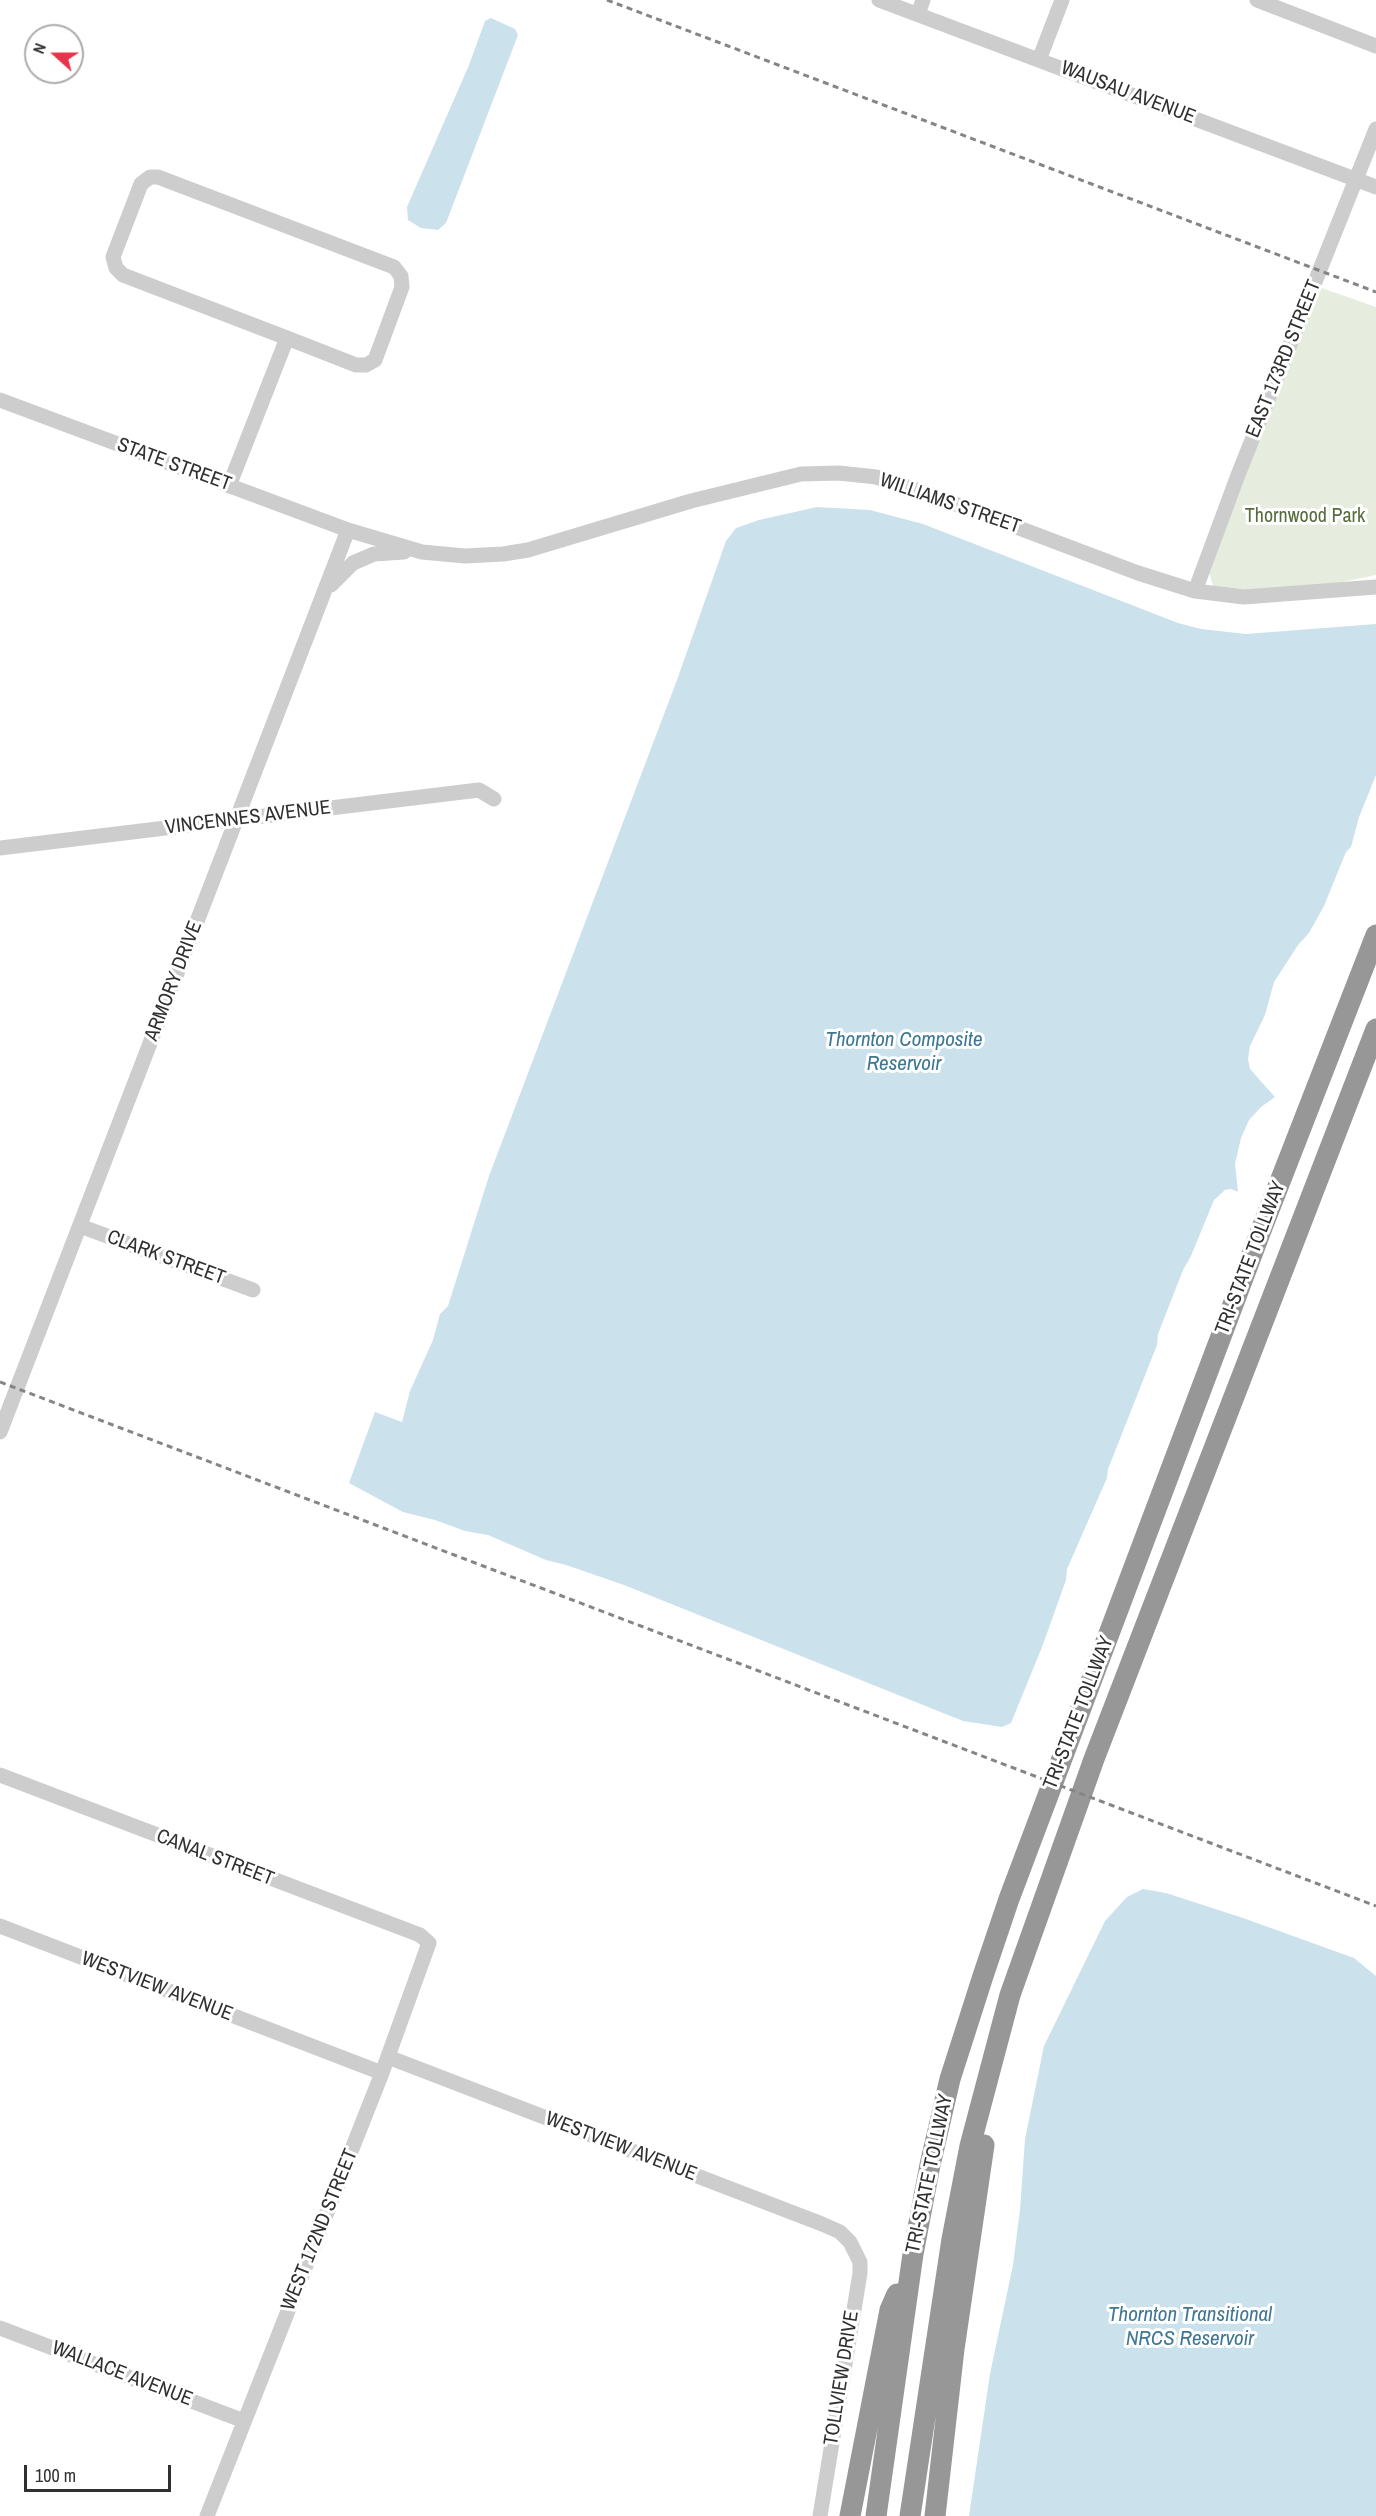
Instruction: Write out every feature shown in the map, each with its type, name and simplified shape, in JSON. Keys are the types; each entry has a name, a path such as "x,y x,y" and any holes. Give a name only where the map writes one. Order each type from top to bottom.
{"highway":[{"name":"TRI-STATE TOLLWAY","path":"876,2516 913,2254 950,2079 1017,1879 1318,1080 1376,935"},
{"name":"TRI-STATE TOLLWAY","path":"910,2516 954,2228 970,2146 1010,1995 1094,1759 1376,1029"},
{"path":"935,2516 971,2224 1010,1995"},
{"path":"850,2516 891,2310 913,2254"}],"street":[{"name":"WAUSAU AVENUE","path":"879,0 921,7 1039,60 1376,187"},
{"path":"1039,60 1062,0"},
{"path":"1257,0 1376,46"},
{"name":"EAST 173RD STREET","path":"1195,591 1238,474 1376,129"},
{"path":"150,177 158,177 394,267 401,276 402,287 375,360 366,365 356,364 287,338 123,275 116,268 113,257 141,184 150,177"},
{"path":"229,486 287,338"},
{"name":"STATE STREET","path":"0,400 348,530"},
{"name":"WILLIAMS STREET","path":"348,530 422,552 465,556 503,554 528,550 691,501 801,474 839,473 876,477 930,494 1138,573 1195,591 1244,597 1376,587"},
{"name":"ARMORY DRIVE","path":"0,1432 348,530"},
{"path":"323,594 353,563 375,554 422,552"},
{"name":"VINCENNES AVENUE","path":"0,848 479,790 494,799"},
{"name":"CLARK STREET","path":"80,1226 253,1290"},
{"name":"CANAL STREET","path":"0,1775 420,1935 429,1943"},
{"name":"WESTVIEW AVENUE","path":"0,1926 382,2073"},
{"name":"WEST 172ND STREET","path":"207,2516 382,2073 429,1943"},
{"name":"WESTVIEW AVENUE","path":"388,2057 822,2223 840,2232 850,2242"},
{"name":"TOLLVIEW DRIVE","path":"820,2516 860,2273 860,2262 850,2242"},
{"name":"WALLACE AVENUE","path":"0,2328 244,2421"}],"green space":[{"name":"Thornwood Park","path":"1319,287 1376,307 1376,575 1223,602 1216,596 1209,572"}],"water":[{"path":"491,18 515,29 518,35 446,223 438,230 421,228 408,220 407,207 469,65 485,21"},
{"name":"Thornton Composite Reservoir","path":"817,507 870,510 923,524 1178,623 1201,629 1246,634 1376,624 1376,775 1359,817 1351,847 1346,852 1324,906 1309,933 1298,945 1274,982 1265,1015 1250,1046 1248,1059 1250,1069 1275,1097 1249,1120 1241,1138 1235,1164 1238,1192 1231,1189 1225,1190 1214,1200 1183,1270 1158,1334 1157,1345 1108,1469 1107,1478 1067,1569 1066,1580 1042,1647 1011,1723 1002,1727 963,1721 624,1585 546,1560 488,1535 465,1531 403,1512 349,1483 375,1412 402,1422 410,1391 433,1340 440,1314 448,1306 489,1176 677,680 726,541 736,528 759,520"},
{"name":"Thornton Transitional NRCS Reservoir","path":"1143,1889 1166,1893 1243,1918 1354,1958 1376,1976 1376,2516 969,2516 990,2374 1013,2265 1025,2139 1044,2046 1105,1921 1127,1897"}],"railway":[{"path":"607,0 1376,292"},
{"path":"0,1382 1376,1906"}]}
